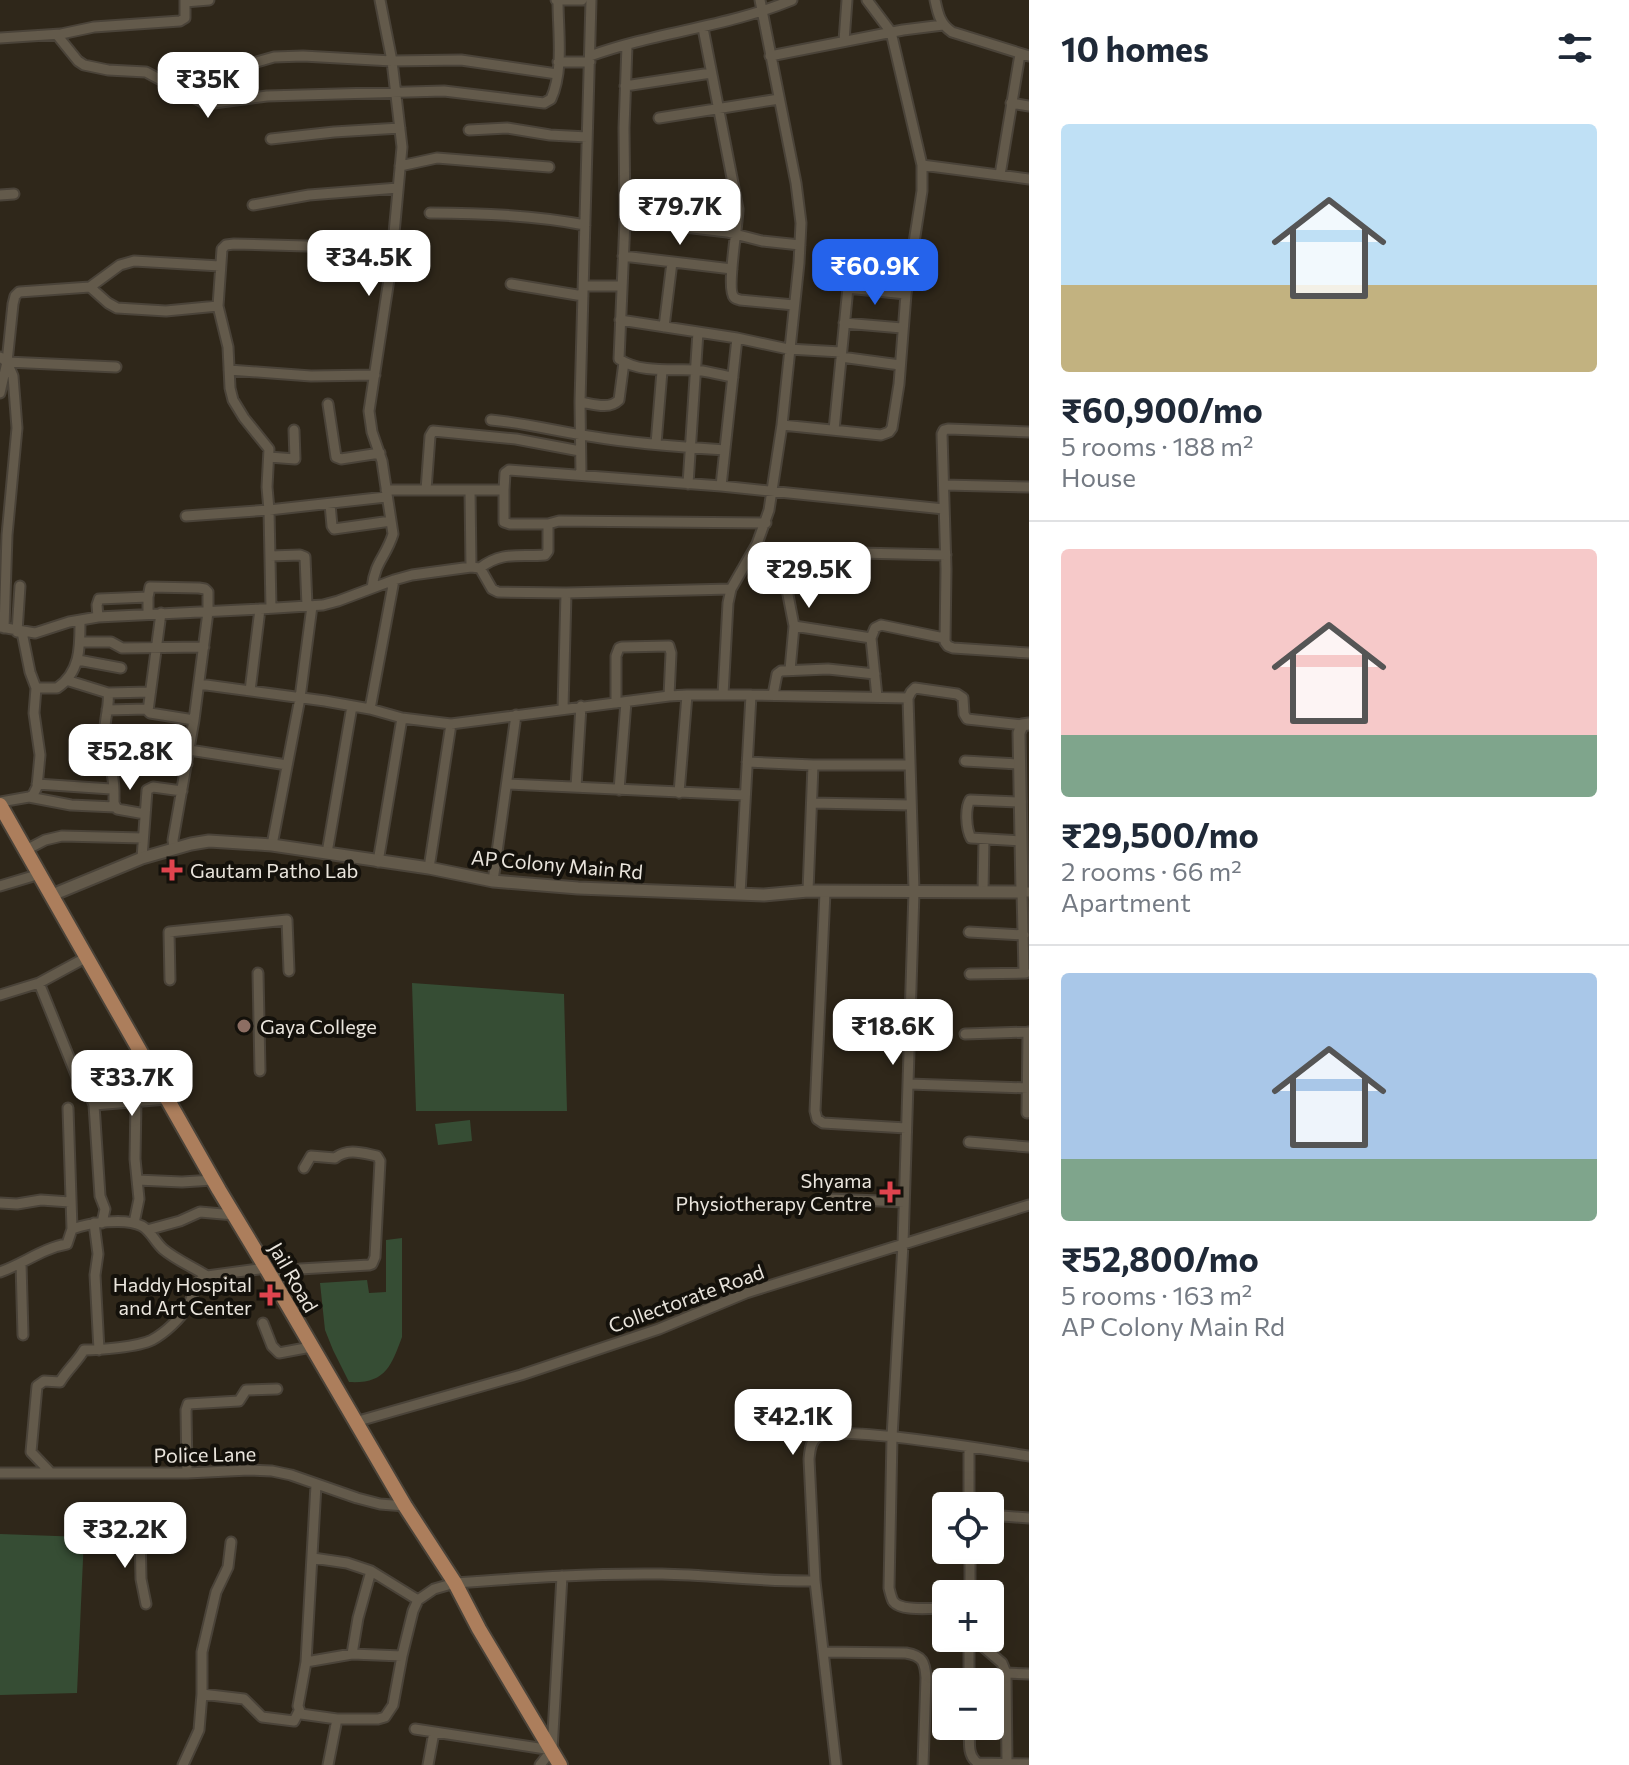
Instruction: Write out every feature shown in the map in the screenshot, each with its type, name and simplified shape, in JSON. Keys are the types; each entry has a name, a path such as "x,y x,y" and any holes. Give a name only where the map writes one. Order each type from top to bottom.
{"main road":[{"name":"Jail Road","path":"0,803 213,1180 405,1506 455,1583 560,1765"}],"street":[{"path":"0,38 182,21 185,18 185,1 209,0"},
{"path":"372,588 374,573 393,534 385,474 369,411 392,252 402,147 392,61 380,0"},
{"path":"57,35 84,65 155,75 206,104 267,96 459,92 544,103 553,97 557,74 557,0 582,0"},
{"path":"581,475 580,402 591,0"},
{"path":"723,695 731,589 766,523 773,491 800,245 801,223 796,183 760,0"},
{"path":"558,62 590,59 627,45 763,12 792,0"},
{"path":"844,41 847,0"},
{"path":"782,425 881,435 892,428 906,294 922,191 922,165 891,32 867,0"},
{"path":"935,0 943,25 952,32 1024,55 1011,103 1000,175"},
{"path":"770,56 943,25"},
{"path":"703,28 738,209 731,290 736,299 794,305"},
{"path":"627,45 625,220 619,359 662,371 697,370 733,377"},
{"path":"169,83 274,57 461,60 557,74"},
{"path":"625,86 711,73"},
{"path":"659,118 779,99"},
{"path":"1011,103 1029,106"},
{"path":"469,130 502,127 587,137"},
{"path":"271,139 400,128"},
{"path":"400,166 437,158 549,167"},
{"path":"922,165 1029,179"},
{"path":"253,205 309,195 398,188"},
{"path":"0,195 14,194"},
{"path":"430,213 476,213 585,225"},
{"path":"625,220 800,245"},
{"path":"250,691 266,609 270,556 269,457 267,445 252,430 233,400 230,388 228,347 218,306 222,249 229,244 341,247 392,252"},
{"path":"834,430 851,260 855,254 911,257"},
{"path":"623,256 732,269"},
{"path":"0,393 13,304 19,292 90,287 120,265 134,261 220,266"},
{"path":"664,327 672,262"},
{"path":"511,284 583,291 622,286"},
{"path":"90,287 117,308 166,311 218,306"},
{"path":"847,288 906,294"},
{"path":"620,320 900,365"},
{"path":"844,323 902,328"},
{"path":"688,484 698,332"},
{"path":"721,486 737,338"},
{"path":"3,359 116,367"},
{"path":"3,359 13,376 17,428 2,628 35,633 98,617 266,609 338,601 412,575 476,568 498,557 545,555 548,551 548,524"},
{"path":"580,402 611,406 617,403 624,362"},
{"path":"229,370 311,376 375,375"},
{"path":"656,444 662,371"},
{"path":"328,404 336,457 341,459 380,453"},
{"path":"491,420 581,435 724,450"},
{"path":"269,457 294,460 294,430"},
{"path":"1029,432 944,430 942,434 946,555 944,638 953,648 1029,653"},
{"path":"426,490 433,431 516,439 580,451"},
{"path":"766,523 569,521 510,524 504,522 505,473 509,470 721,486 944,509"},
{"path":"0,483 12,483"},
{"path":"944,485 1029,487"},
{"path":"186,516 330,504 426,490 504,490"},
{"path":"470,490 476,568 498,592 731,589"},
{"path":"330,504 334,529 391,521"},
{"path":"752,554 856,552 946,555"},
{"path":"780,553 794,626 790,670"},
{"path":"270,556 305,557 310,606 300,698 272,845"},
{"path":"370,709 394,580"},
{"path":"20,586 19,632 37,696 34,713 39,747 37,784 36,792 29,797"},
{"path":"148,614 148,590 154,586 205,589 209,598 174,848"},
{"path":"563,709 566,593"},
{"path":"98,617 99,599 148,597"},
{"path":"147,709 161,613"},
{"path":"36,688 57,688 66,680 78,660 80,620"},
{"path":"877,697 871,638 875,628 881,625 944,638"},
{"path":"794,626 871,638"},
{"path":"80,642 111,642 122,648 204,647"},
{"path":"619,790 621,702 616,656 619,648 669,646 669,696"},
{"path":"78,660 121,668"},
{"path":"773,695 777,674 781,671 837,670 875,674"},
{"path":"66,680 108,693 150,692"},
{"path":"199,684 451,724 669,696 908,698"},
{"path":"932,1608 904,1608 895,1604 891,1598 889,1566 914,891 908,698 915,688 957,694 963,698 967,719 1025,725"},
{"path":"108,693 104,729 112,766 115,807"},
{"path":"679,793 687,695"},
{"path":"740,894 751,695"},
{"path":"327,853 352,706"},
{"path":"576,787 581,706"},
{"path":"107,710 147,709 150,713 194,720"},
{"path":"493,881 516,715"},
{"path":"378,862 402,718"},
{"path":"429,868 451,724"},
{"path":"970,974 1026,973 1019,733 1025,725"},
{"path":"107,747 147,746 155,759 187,764"},
{"path":"189,750 287,765"},
{"path":"965,761 1020,764"},
{"path":"747,762 909,765"},
{"path":"808,891 813,765"},
{"path":"37,784 114,791"},
{"path":"508,784 744,795"},
{"path":"142,858 146,793 149,788 182,791"},
{"path":"0,803 29,797 71,805 115,807 145,814"},
{"path":"1021,802 968,801 969,835 973,838 1021,841"},
{"path":"812,803 910,805"},
{"path":"26,850 45,840 62,836 143,838"},
{"path":"983,892 984,839"},
{"name":"AP Colony Main Rd","path":"52,895 142,858 209,841 272,845 429,868 493,881 578,888 764,895 808,891 1025,892"},
{"path":"0,886 40,874"},
{"path":"825,892 817,1119 823,1123 906,1128"},
{"path":"170,980 169,932 287,920 289,971"},
{"path":"969,932 1024,935"},
{"path":"0,995 39,983 87,957"},
{"path":"258,973 260,1071"},
{"path":"39,983 77,1077 94,1105 100,1196 105,1209 98,1223 95,1275 99,1350"},
{"path":"965,1034 1028,1032 1027,1113"},
{"path":"909,1084 1028,1088"},
{"path":"94,1105 167,1099"},
{"path":"134,1223 139,1199 135,1159 136,1101"},
{"path":"0,1272 52,1247 67,1244 72,1229 68,1108"},
{"path":"969,1142 1029,1147"},
{"path":"51,1473 31,1452 37,1386 44,1381 60,1382 84,1350 150,1342 176,1321 186,1309 196,1283 207,1276 269,1274 372,1264 375,1257 380,1161 377,1156 343,1152 335,1158 311,1156 304,1168"},
{"path":"137,1180 213,1180"},
{"path":"830,1199 904,1202"},
{"path":"0,1203 41,1200 70,1202"},
{"name":"Collectorate Road","path":"355,1422 521,1375 659,1329 746,1293 1029,1205"},
{"path":"147,1230 200,1212 234,1215"},
{"path":"72,1229 98,1223 134,1223 147,1230 162,1248 207,1276"},
{"path":"21,1263 23,1335"},
{"path":"263,1323 272,1346 279,1353 311,1347"},
{"path":"187,1473 188,1404 239,1401 246,1390 277,1389"},
{"path":"836,1765 815,1581 809,1459 813,1440 827,1434 892,1437 1029,1456"},
{"path":"969,1447 969,1492"},
{"name":"Police Lane","path":"0,1473 272,1471 380,1504 405,1506"},
{"path":"202,1694 244,1699 266,1718 294,1721 299,1711 306,1662 316,1485"},
{"path":"1004,1516 1029,1518"},
{"path":"140,1531 141,1579 146,1604"},
{"path":"183,1765 199,1730 202,1652 216,1592 228,1567 231,1542"},
{"path":"313,1558 347,1563 371,1571 418,1600"},
{"path":"352,1654 371,1571"},
{"path":"299,1711 306,1715 337,1719 385,1717 393,1705 402,1656 418,1600 434,1589 455,1583 618,1574 666,1574 774,1582 815,1581"},
{"path":"540,1765 552,1750 562,1576"},
{"path":"823,1652 906,1653 922,1660 926,1678 923,1765"},
{"path":"988,1652 1002,1663 1006,1673 1007,1763"},
{"path":"306,1662 352,1654 402,1656"},
{"path":"1006,1673 1029,1674"},
{"path":"328,1765 337,1719"},
{"path":"415,1729 552,1750"},
{"path":"428,1765 434,1732"},
{"path":"970,1740 972,1759 978,1763 1029,1764"}],"green space":[{"path":"412,983 564,994 567,1111 416,1111"},
{"path":"470,1120 472,1141 438,1145 435,1124"},
{"path":"402,1238 402,1337 385,1372 371,1380 349,1382 325,1330 320,1283 367,1280 369,1293 386,1292 386,1240"},
{"path":"0,1534 84,1537 77,1693 0,1695"}],"place":[{"name":"Gautam Patho Lab","path":"172,870"},
{"name":"Gaya College","path":"244,1026"},
{"name":"Shyama Physiotherapy Centre","path":"890,1192"},
{"name":"Haddy Hospital and Art Center","path":"270,1295"}]}
